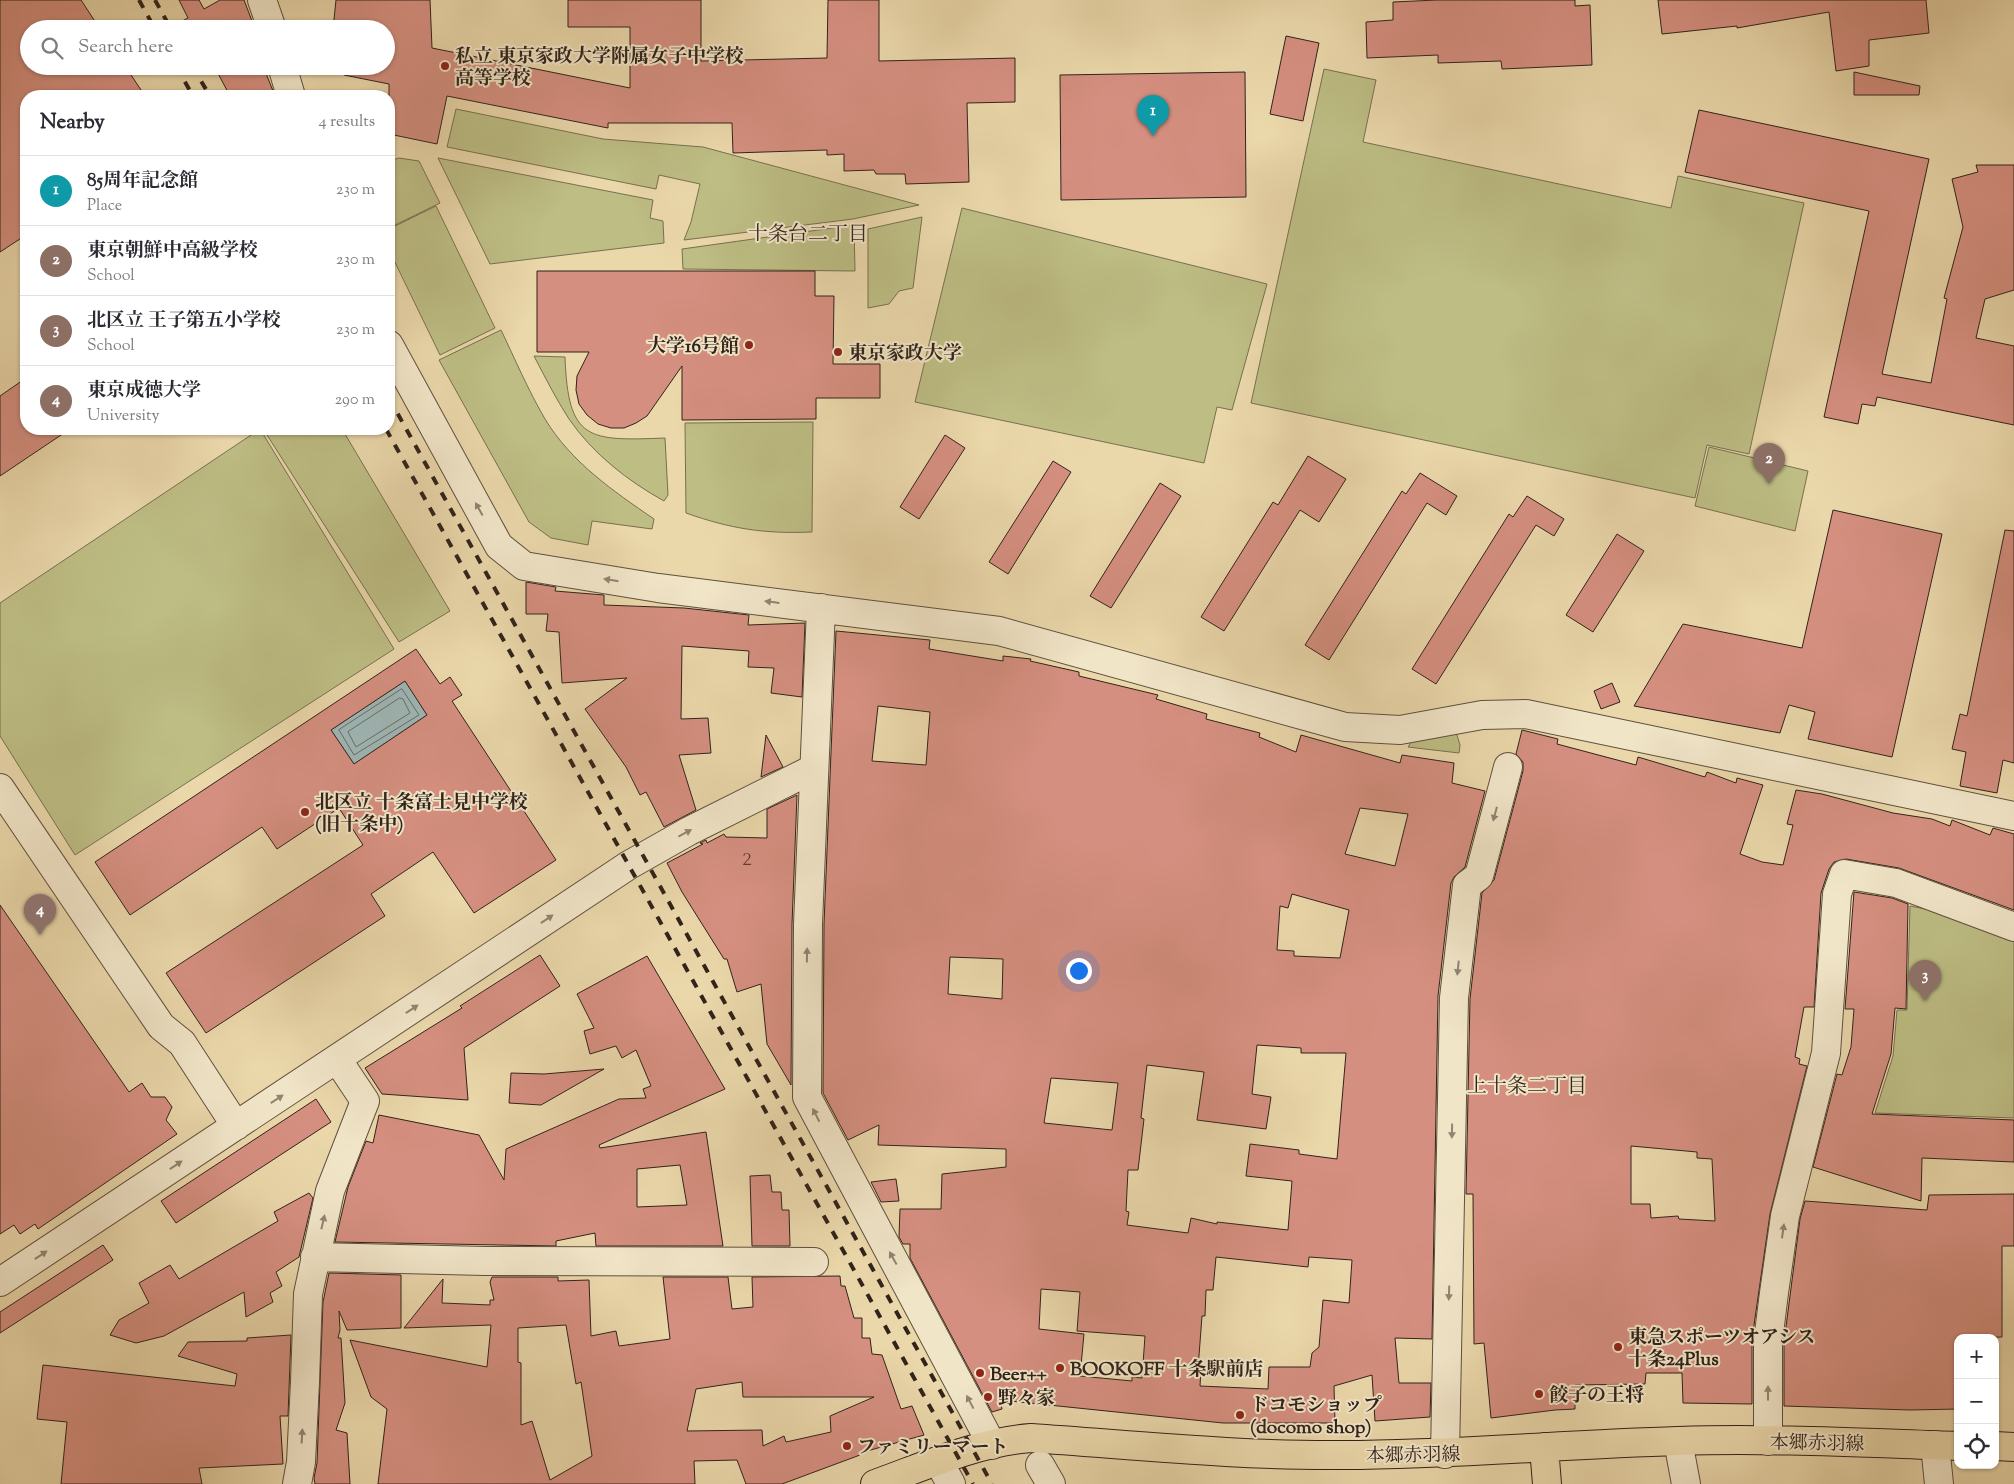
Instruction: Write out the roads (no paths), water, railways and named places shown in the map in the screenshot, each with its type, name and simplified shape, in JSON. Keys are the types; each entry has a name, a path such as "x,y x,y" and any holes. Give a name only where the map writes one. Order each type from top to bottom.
{"main road":[{"name":"本郷赤羽線","path":"888,1482 945,1473 992,1445 1031,1438 1302,1455 1445,1454 1678,1441 1947,1445"},
{"path":"1999,1446 2014,1447"},
{"path":"1544,1447 1547,1484"}],"street":[{"path":"262,0 269,20"},
{"path":"285,75 289,90"},
{"path":"395,356 499,546 524,566 658,588 999,630 1344,727 1400,730 1482,715 1526,714 2014,816"},
{"path":"821,608 807,943 807,1096 992,1445"},
{"path":"1445,1454 1454,998 1467,885 1479,876 1508,767"},
{"path":"0,1282 629,865 689,831 813,769"},
{"path":"0,788 162,1026 182,1043 236,1126"},
{"path":"1768,1441 1768,1340 1785,1216 1826,1053 1837,894 1844,874 1896,883 2014,927"},
{"path":"297,1484 305,1382 308,1294 330,1191 365,1101 337,1059"},
{"path":"315,1257 485,1261 814,1262"},
{"path":"1678,1441 1686,1484"},
{"path":"1939,1484 1947,1445"}],"water":[{"path":"405,681 427,715 354,764 331,730"}],"railway":[{"path":"139,0 150,20"},
{"path":"155,0 166,20"},
{"path":"181,75 190,90"},
{"path":"197,75 206,90"},
{"path":"395,409 992,1484"},
{"path":"389,435 973,1484"}],"place":[{"name":"私立 東京家政大学附属女子中学校 高等学校","path":"445,66"},
{"name":"85周年記念館","path":"1153,136"},
{"name":"大学16号館","path":"749,345"},
{"name":"東京家政大学","path":"838,352"},
{"name":"東京朝鮮中高級学校","path":"1769,484"},
{"name":"北区立 十条富士見中学校 (旧十条中)","path":"305,812"},
{"name":"東京成徳大学","path":"40,935"},
{"name":"北区立 王子第五小学校","path":"1925,1001"},
{"name":"東急スポーツオアシス 十条24Plus","path":"1618,1347"},
{"name":"BOOKOFF 十条駅前店","path":"1060,1368"},
{"name":"Beer++","path":"980,1373"},
{"name":"餃子の王将","path":"1539,1394"},
{"name":"野々家","path":"988,1397"},
{"name":"ドコモショップ (docomo shop)","path":"1240,1415"},
{"name":"ファミリーマート","path":"847,1446"}],"district":[{"name":"十条台二丁目","path":"808,233"},
{"name":"上十条二丁目","path":"1527,1085"}]}
